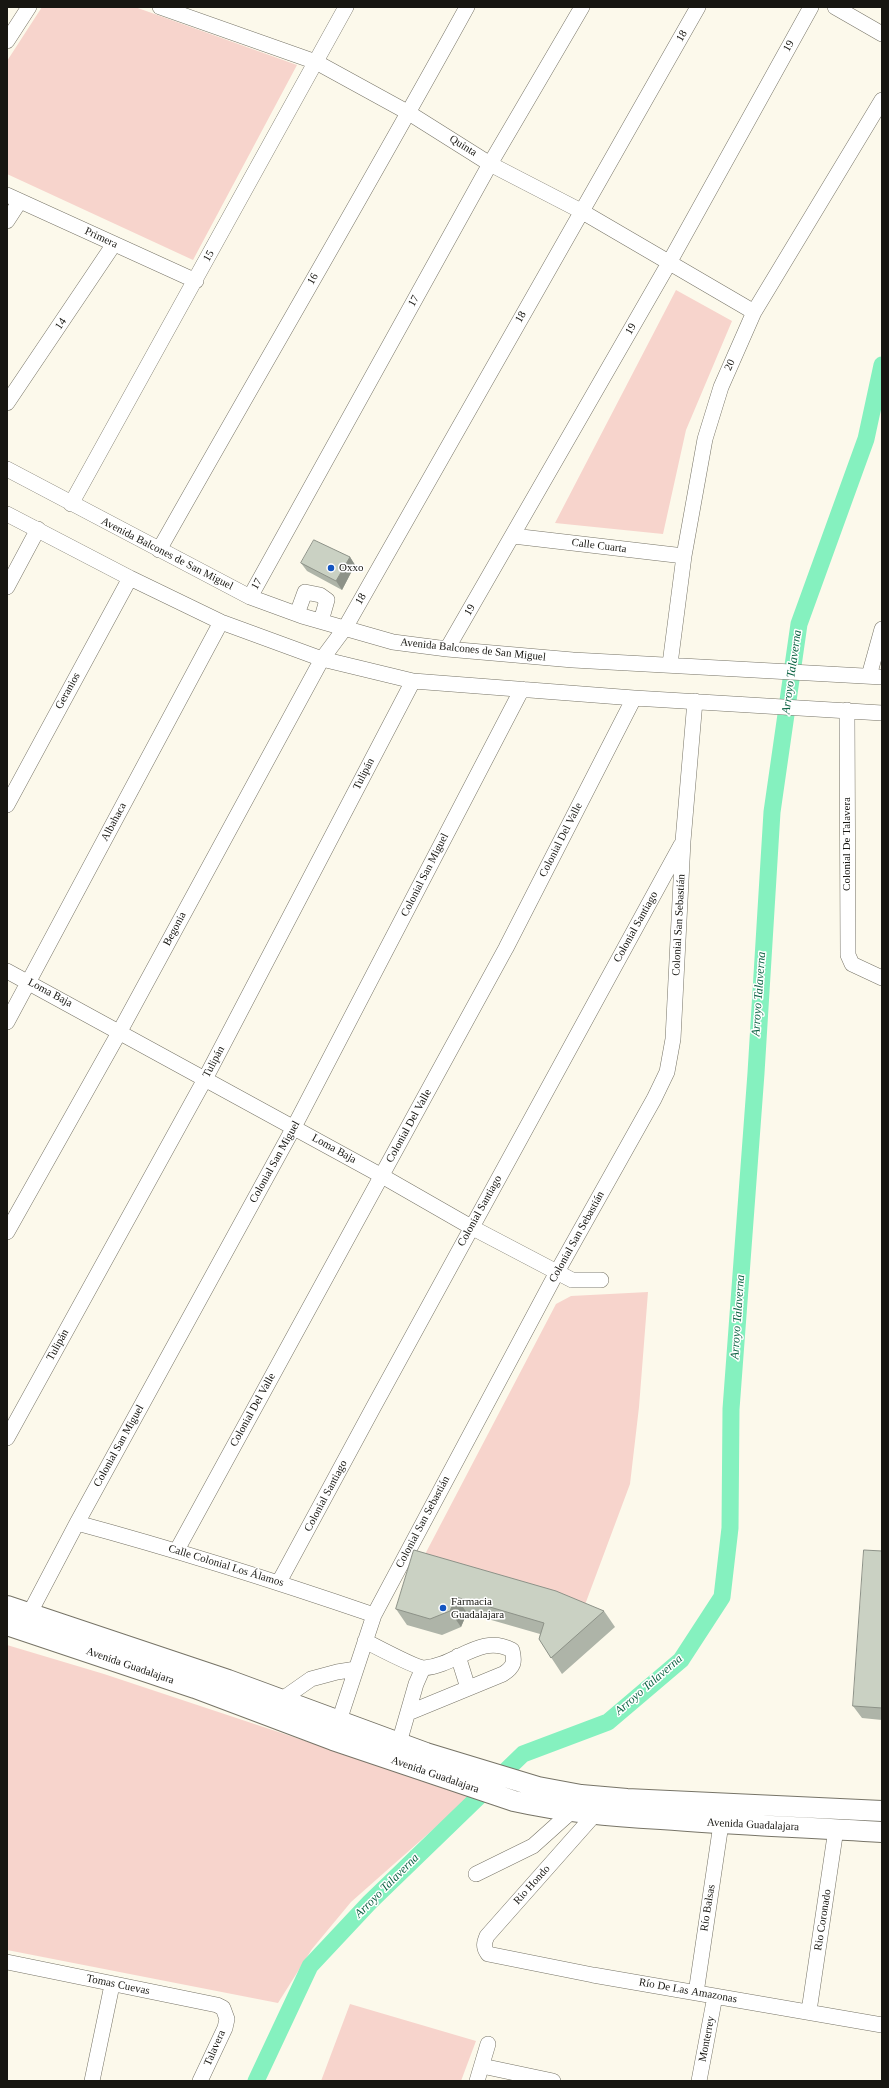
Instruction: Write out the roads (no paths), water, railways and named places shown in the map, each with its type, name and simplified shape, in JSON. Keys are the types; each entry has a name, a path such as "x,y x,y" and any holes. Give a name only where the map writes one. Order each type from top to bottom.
{"main road":[{"name":"Avenida Guadalajara","path":"7,1606 19,1623 333,1740 514,1802 595,1814 721,1824 882,1832"},
{"name":"Avenida Guadalajara","path":"19,1623 281,1700 399,1743 538,1787 581,1795 641,1800 882,1811"}],"street":[{"path":"7,41 29,7"},
{"name":"Quinta","path":"160,7 316,62 409,112 490,164 581,210 668,263 754,312"},
{"name":"15","path":"71,504 196,281 346,7"},
{"name":"16","path":"159,550 409,112 467,7"},
{"name":"17","path":"250,597 490,164 582,7"},
{"name":"18","path":"345,628 581,210 698,7"},
{"name":"19","path":"447,650 668,263 811,7"},
{"path":"835,7 881,31"},
{"name":"20","path":"670,664 684,556 705,439 721,387 754,312 882,100"},
{"path":"7,221 14,198"},
{"name":"Primera","path":"14,198 196,281"},
{"name":"14","path":"7,403 114,244"},
{"name":"Avenida Balcones de San Miguel","path":"7,469 250,597 297,614 393,642 447,650 573,660 670,664 876,677"},
{"path":"7,514 130,578 221,622 322,658 413,681 634,698 882,713"},
{"path":"7,587 38,529"},
{"name":"Calle Cuarta","path":"513,536 684,556"},
{"name":"Geranios","path":"7,805 130,578"},
{"path":"297,614 305,592 320,595 326,600 321,621"},
{"name":"Albahaca","path":"7,1022 221,622"},
{"name":"Begonia","path":"7,1232 120,1031 322,658 345,628"},
{"path":"876,677 882,629"},
{"name":"Tulipán","path":"7,1437 205,1079 413,681"},
{"name":"Colonial San Miguel","path":"19,1623 76,1523 294,1127 522,690"},
{"name":"Colonial Del Valle","path":"177,1550 506,948 634,698"},
{"name":"Colonial San Sebastián","path":"333,1740 374,1615 557,1272 654,1099 667,1072 673,1039 683,841 695,701"},
{"name":"Colonial De Talavera","path":"847,710 846,941 848,955 852,964 882,978"},
{"name":"Colonial Santiago","path":"279,1582 471,1227 683,841"},
{"name":"Loma Baja","path":"7,971 120,1031 471,1227 572,1280 601,1280"},
{"name":"Calle Colonial Los Álamos","path":"76,1523 177,1550 279,1582 374,1615"},
{"path":"365,1641 423,1668 489,1644 502,1645 512,1650 515,1660 511,1669 503,1674 408,1713"},
{"path":"458,1656 468,1688"},
{"path":"399,1743 423,1668"},
{"path":"281,1700 311,1679 356,1669"},
{"path":"476,1874 533,1846 572,1811"},
{"name":"Rio Hondo","path":"494,1956 488,1954 484,1949 484,1942 487,1936 595,1814"},
{"name":"Río Balsas","path":"696,1993 721,1824"},
{"name":"Rio Coronado","path":"809,2011 836,1829"},
{"name":"Río De Las Amazonas","path":"494,1956 882,2025"},
{"name":"Tomas Cuevas","path":"7,1964 217,2005 223,2008 226,2013"},
{"path":"92,2081 112,1985"},
{"name":"Monterrey","path":"699,2081 715,1996"},
{"name":"Talavera","path":"200,2081 225,2028 226,2013"},
{"path":"477,2081 488,2044"},
{"path":"482,2066 552,2081"}],"waterway":[{"name":"Arroyo Talaverna","path":"256,2081 310,1966 370,1902 523,1754 608,1722 681,1660 722,1597 730,1528 731,1409 756,1073 772,812 799,624 866,439 882,365"}],"place":[{"name":"Oxxo","path":"331,568"},
{"name":"Farmacia Guadalajara","path":"443,1608"}]}
